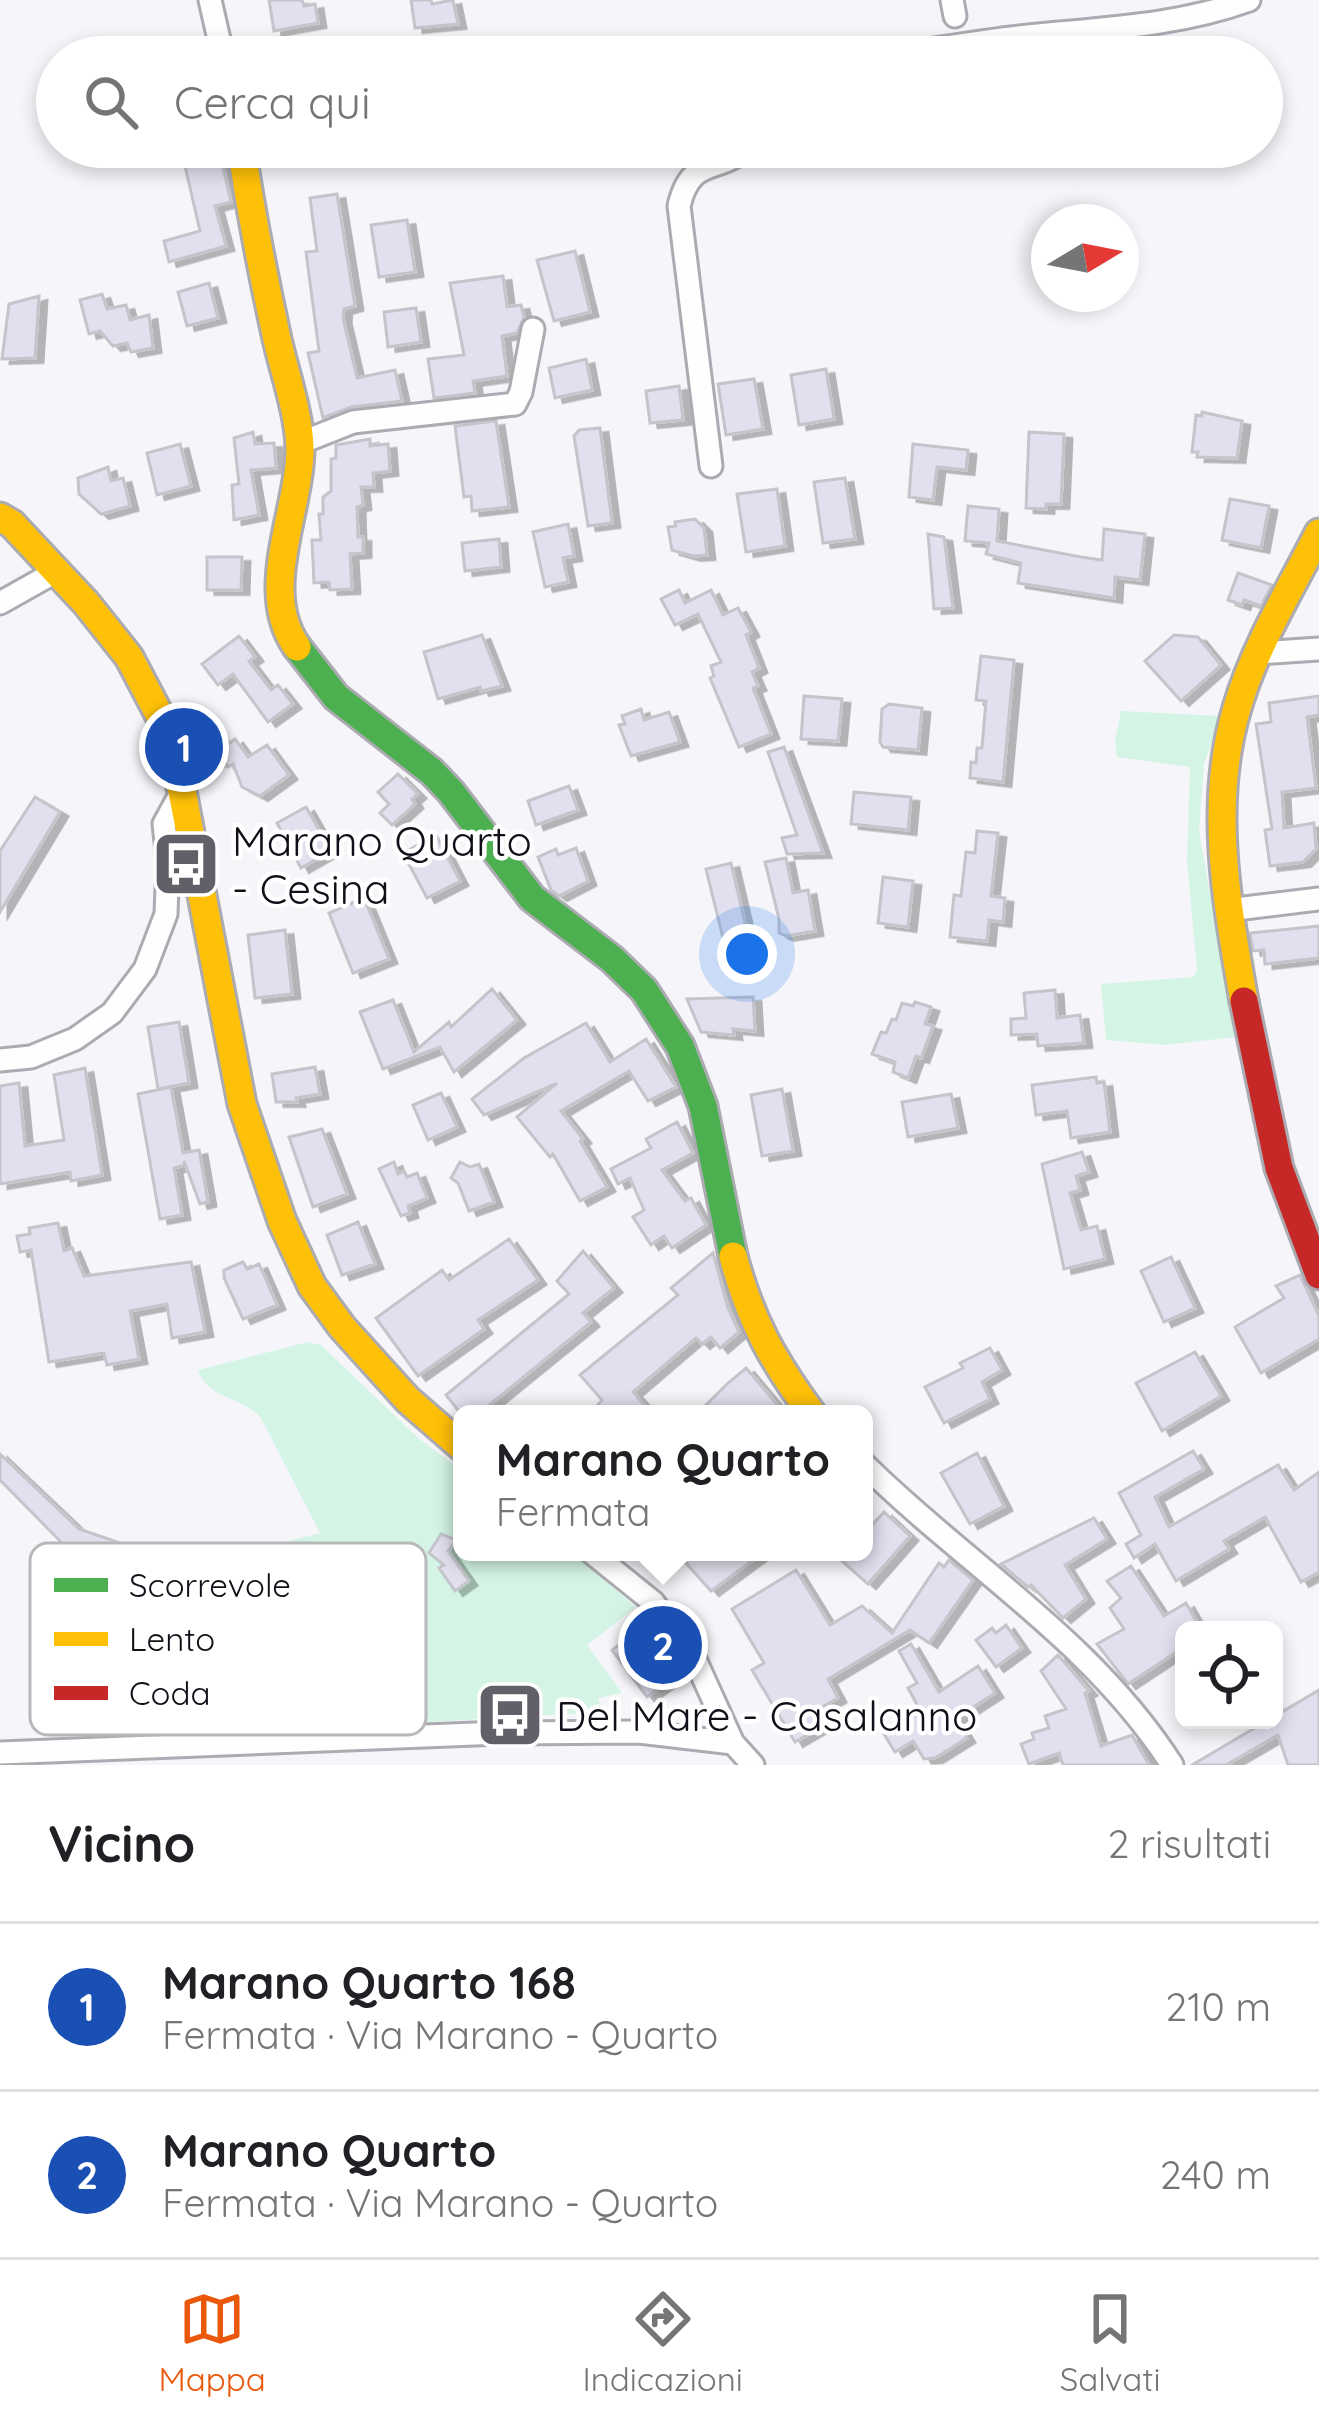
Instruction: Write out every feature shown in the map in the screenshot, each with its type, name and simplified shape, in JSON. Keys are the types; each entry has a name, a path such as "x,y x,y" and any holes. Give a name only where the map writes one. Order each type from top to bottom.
{"street":[{"path":"210,0 219,36"},
{"path":"1030,36 1145,27 1206,15 1249,0"},
{"path":"245,168 255,240 300,443 279,609 292,641 336,697 451,792 532,898 612,959 644,990 680,1046 703,1106 721,1213 752,1321 772,1360 805,1405"},
{"path":"704,168 684,184 679,206 711,466"},
{"path":"300,443 353,422 515,404 533,328"},
{"path":"0,517 57,571 128,657 161,718 182,791 242,1104 282,1221 312,1286 408,1400 453,1439"},
{"path":"1319,533 1258,653 1231,728 1221,778 1228,910 1261,1105 1287,1204 1319,1275"},
{"path":"0,603 57,571"},
{"path":"1258,653 1319,649"},
{"path":"0,1060 31,1057 75,1040 112,1013 145,969 166,914 164,824 182,791"},
{"path":"1228,910 1319,899"},
{"path":"873,1472 1062,1636 1127,1706 1172,1765"},
{"path":"602,1561 653,1602 693,1655 733,1743 753,1765"},
{"path":"0,1753 237,1755 333,1738 616,1732 733,1743"}],"green space":[{"path":"1121,711 1221,716 1204,764 1199,831 1235,1037 1165,1045 1106,1040 1101,984 1193,977 1197,970 1187,861 1190,767 1117,757"},
{"path":"308,1342 321,1345 417,1437 453,1464 453,1561 582,1561 636,1607 587,1645 622,1693 598,1698 602,1712 426,1722 426,1543 280,1543 320,1533 261,1418 209,1387 198,1370"}],"building":[{"path":"269,0 315,4 318,23 274,31"},
{"path":"411,0 431,0 432,4 453,0 458,24 415,28"},
{"path":"185,168 223,168 231,202 215,206 226,246 169,262 164,241 200,231"},
{"path":"337,194 355,306 344,309 343,318 357,378 395,370 402,401 351,407 323,418 308,353 319,351 306,252 317,251 310,198"},
{"path":"407,220 415,272 379,277 371,225"},
{"path":"575,251 590,312 554,321 537,260"},
{"path":"503,276 507,307 521,305 524,317 517,333 502,336 507,376 473,381 475,393 434,398 428,359 464,355 450,283"},
{"path":"209,283 218,318 187,326 178,292"},
{"path":"102,294 107,309 126,305 130,320 149,315 153,348 131,352 127,343 113,346 100,331 89,334 80,300"},
{"path":"39,296 35,358 2,359 9,304"},
{"path":"416,308 421,342 388,347 384,312"},
{"path":"586,359 592,390 555,398 549,368"},
{"path":"826,369 834,419 799,425 791,375"},
{"path":"754,379 763,429 726,435 718,384"},
{"path":"679,386 683,420 650,423 646,391"},
{"path":"1202,412 1242,421 1237,458 1197,457 1198,452 1192,452 1196,415"},
{"path":"496,421 509,507 472,511 471,496 464,497 455,426"},
{"path":"600,428 612,523 588,526 574,436 579,430"},
{"path":"253,432 255,444 274,443 276,468 251,470 259,515 234,520 232,485 239,484 234,438"},
{"path":"1029,432 1064,434 1061,504 1046,504 1046,509 1026,508"},
{"path":"370,439 370,446 388,444 390,471 373,473 374,487 361,487 363,505 357,507 363,553 350,554 352,589 330,590 329,582 314,583 312,540 321,540 319,514 323,514 323,497 331,491 331,459 336,458 336,445"},
{"path":"180,444 191,486 157,495 147,453"},
{"path":"913,444 968,450 966,470 937,467 933,500 909,497"},
{"path":"108,467 111,481 123,478 130,506 101,514 79,494 78,478"},
{"path":"845,478 855,539 823,543 814,482"},
{"path":"777,489 785,546 746,552 737,494"},
{"path":"1230,499 1269,506 1261,548 1222,540"},
{"path":"968,506 999,509 997,541 1081,557 1102,560 1104,529 1145,534 1140,580 1115,577 1114,598 1018,583 1021,563 986,554 989,543 965,541"},
{"path":"695,519 704,528 707,555 672,550 668,527"},
{"path":"568,524 574,556 563,558 568,582 545,587 533,532"},
{"path":"928,534 944,537 953,608 934,609"},
{"path":"499,539 501,567 465,571 462,543"},
{"path":"207,557 242,557 241,590 207,590"},
{"path":"1238,573 1272,585 1261,606 1228,600"},
{"path":"679,590 685,603 711,590 723,615 738,608 751,632 746,635 759,668 752,672 758,686 753,688 771,734 739,747 710,678 714,676 711,666 721,662 698,614 675,625 661,599"},
{"path":"482,635 502,686 438,699 424,652"},
{"path":"1174,635 1198,637 1221,665 1181,701 1145,661"},
{"path":"239,636 255,657 249,661 271,690 278,685 293,704 268,722 233,674 218,685 202,664"},
{"path":"981,656 1014,660 1003,782 970,778 971,762 976,763 977,748 982,748 986,701 976,700"},
{"path":"804,696 842,699 838,741 801,739"},
{"path":"1319,696 1319,715 1307,717 1316,788 1282,792 1284,828 1314,823 1316,849 1303,862 1270,866 1265,830 1272,829 1256,724 1271,722 1269,703"},
{"path":"889,704 922,708 918,750 883,747 882,709"},
{"path":"641,709 644,720 669,712 680,742 631,756 619,725 625,724 622,716"},
{"path":"216,730 226,746 235,739 248,757 267,745 289,775 260,796 242,787 233,764 228,767 222,757 216,762 200,741"},
{"path":"784,747 823,853 787,854 782,838 797,835 768,752"},
{"path":"398,774 418,794 412,799 415,804 392,825 380,813 389,804 378,792"},
{"path":"569,786 578,810 536,825 528,801"},
{"path":"854,792 911,797 908,830 851,824"},
{"path":"35,797 60,812 0,912 0,851"},
{"path":"306,807 331,851 301,868 277,823"},
{"path":"977,831 998,833 991,896 1005,898 1003,922 989,920 987,941 950,937 954,895 961,896 966,852 975,853"},
{"path":"436,835 460,881 427,898 403,853"},
{"path":"576,848 588,881 559,896 551,890 538,857 556,849 558,855"},
{"path":"786,858 793,893 808,890 815,931 779,933 765,862"},
{"path":"731,863 747,932 723,938 706,869"},
{"path":"883,877 913,881 908,927 878,923"},
{"path":"364,898 389,959 353,973 329,913"},
{"path":"1319,926 1319,958 1265,964 1264,950 1253,951 1250,933"},
{"path":"285,930 292,994 255,998 248,935"},
{"path":"492,989 517,1020 454,1072 440,1047 383,1069 360,1012 393,1000 414,1052 449,1022 451,1027"},
{"path":"1055,990 1057,1018 1080,1015 1084,1043 1038,1046 1037,1034 1011,1035 1011,1019 1026,1018 1024,993"},
{"path":"753,997 755,1031 733,1029 734,1035 701,1032 687,999"},
{"path":"915,1002 931,1007 925,1024 933,1026 908,1078 893,1072 895,1062 872,1054 902,1003 913,1006"},
{"path":"179,1022 189,1083 158,1089 148,1027"},
{"path":"586,1023 610,1062 646,1039 676,1087 648,1101 629,1071 561,1111 583,1139 607,1187 580,1201 553,1154 550,1157 517,1117 557,1083 484,1115 472,1099 524,1058"},
{"path":"315,1067 320,1094 296,1098 297,1102 276,1102 272,1074"},
{"path":"85,1068 102,1175 71,1181 70,1172 0,1184 0,1086 19,1083 25,1146 64,1140 54,1075"},
{"path":"1096,1077 1097,1083 1104,1082 1110,1132 1071,1138 1067,1111 1036,1115 1032,1085"},
{"path":"171,1087 183,1153 199,1150 208,1202 200,1204 184,1161 185,1165 174,1168 182,1215 160,1219 138,1094"},
{"path":"782,1089 793,1151 762,1156 751,1095"},
{"path":"441,1093 457,1127 428,1140 413,1105"},
{"path":"951,1094 958,1128 908,1137 902,1102"},
{"path":"677,1122 693,1153 662,1170 685,1201 691,1198 706,1225 672,1248 664,1236 651,1245 633,1217 644,1210 630,1178 618,1184 611,1169 651,1148 646,1139"},
{"path":"322,1129 347,1194 313,1207 289,1137"},
{"path":"1082,1152 1089,1172 1076,1176 1080,1190 1070,1193 1081,1230 1097,1226 1105,1259 1064,1269 1042,1164"},
{"path":"394,1162 398,1174 417,1173 427,1198 408,1206 410,1213 401,1216 379,1169"},
{"path":"460,1162 470,1167 479,1164 494,1202 469,1211 458,1183 451,1178"},
{"path":"358,1222 375,1264 342,1275 327,1235"},
{"path":"58,1223 64,1251 72,1248 84,1276 191,1262 205,1332 172,1338 167,1304 130,1311 139,1359 107,1365 104,1353 49,1362 31,1250 20,1252 17,1236 30,1234 29,1228"},
{"path":"509,1239 538,1280 478,1320 484,1329 418,1376 376,1318 442,1270 449,1280"},
{"path":"583,1251 614,1288 583,1313 591,1322 489,1405 454,1405 446,1395 569,1294 557,1281"},
{"path":"713,1253 739,1332 720,1348 711,1337 702,1344 696,1338 633,1392 644,1405 598,1405 602,1400 580,1375 678,1295 671,1288"},
{"path":"1171,1257 1195,1308 1164,1322 1141,1271"},
{"path":"243,1262 247,1269 259,1264 277,1305 243,1319 224,1270"},
{"path":"1300,1275 1319,1316 1319,1339 1261,1373 1235,1327 1284,1298 1276,1286"},
{"path":"990,1348 1002,1370 982,1382 990,1399 944,1423 925,1387"},
{"path":"1195,1352 1221,1396 1162,1431 1136,1383"},
{"path":"746,1368 777,1405 706,1405"},
{"path":"1193,1451 1204,1469 1155,1497 1169,1527 1278,1465 1294,1490 1319,1472 1319,1572 1301,1582 1265,1517 1224,1541 1229,1549 1176,1581 1155,1544 1134,1558 1126,1544 1141,1535 1119,1493"},
{"path":"977,1453 1004,1506 970,1524 941,1473"},
{"path":"0,1454 79,1529 120,1543 62,1543 0,1480"},
{"path":"884,1512 910,1536 868,1584 842,1561 873,1561 873,1524"},
{"path":"1094,1518 1107,1539 1065,1565 1086,1599 1063,1618 1031,1585 1001,1564"},
{"path":"441,1534 453,1539 448,1551 469,1581 455,1591 439,1568 444,1565 429,1553"},
{"path":"949,1560 973,1580 929,1643 910,1630 828,1679 838,1698 813,1712 821,1727 795,1742 752,1670 764,1663 732,1609 796,1570 830,1625 862,1606 892,1633 939,1563 944,1567"},
{"path":"684,1561 752,1561 711,1591"},
{"path":"1131,1566 1164,1616 1186,1603 1196,1621 1175,1621 1175,1653 1128,1684 1097,1644 1124,1629 1110,1608 1121,1598 1107,1581"},
{"path":"1006,1625 1022,1648 996,1667 976,1640"},
{"path":"640,1630 674,1677 647,1697 612,1650"},
{"path":"911,1644 939,1692 978,1666 995,1693 955,1719 967,1738 935,1758 924,1759 913,1741 895,1752 884,1734 921,1712 908,1688 917,1683 899,1651"},
{"path":"1058,1655 1089,1691 1085,1693 1101,1746 1132,1735 1149,1765 1063,1765 1059,1753 1029,1764 1021,1744 1034,1739 1032,1733 1049,1728 1045,1716 1066,1709 1041,1671"},
{"path":"1319,1690 1319,1765 1288,1765 1278,1735 1226,1765 1192,1765 1253,1729 1283,1729 1283,1711"}],"traffic: fast":[{"path":"297,647 336,697 451,792 532,898 612,959 644,990 680,1046 703,1106 733,1256"}],"traffic: slow":[{"path":"245,168 299,435 298,472 280,576 286,625 297,647"},
{"path":"0,517 86,603 129,657 161,718 182,791 242,1104 282,1221 312,1286 408,1400 453,1439"},
{"path":"1244,1001 1223,854 1228,744 1253,663 1319,533"},
{"path":"733,1256 764,1339 806,1405"}],"traffic: jam":[{"path":"1244,1001 1279,1168 1319,1275"}],"place":[{"name":"Marano Quarto 168","path":"184,747"},
{"name":"Marano Quarto - Cesina","path":"186,864"},
{"name":"Marano Quarto","path":"663,1645"},
{"name":"Del Mare - Casalanno","path":"510,1715"}]}
